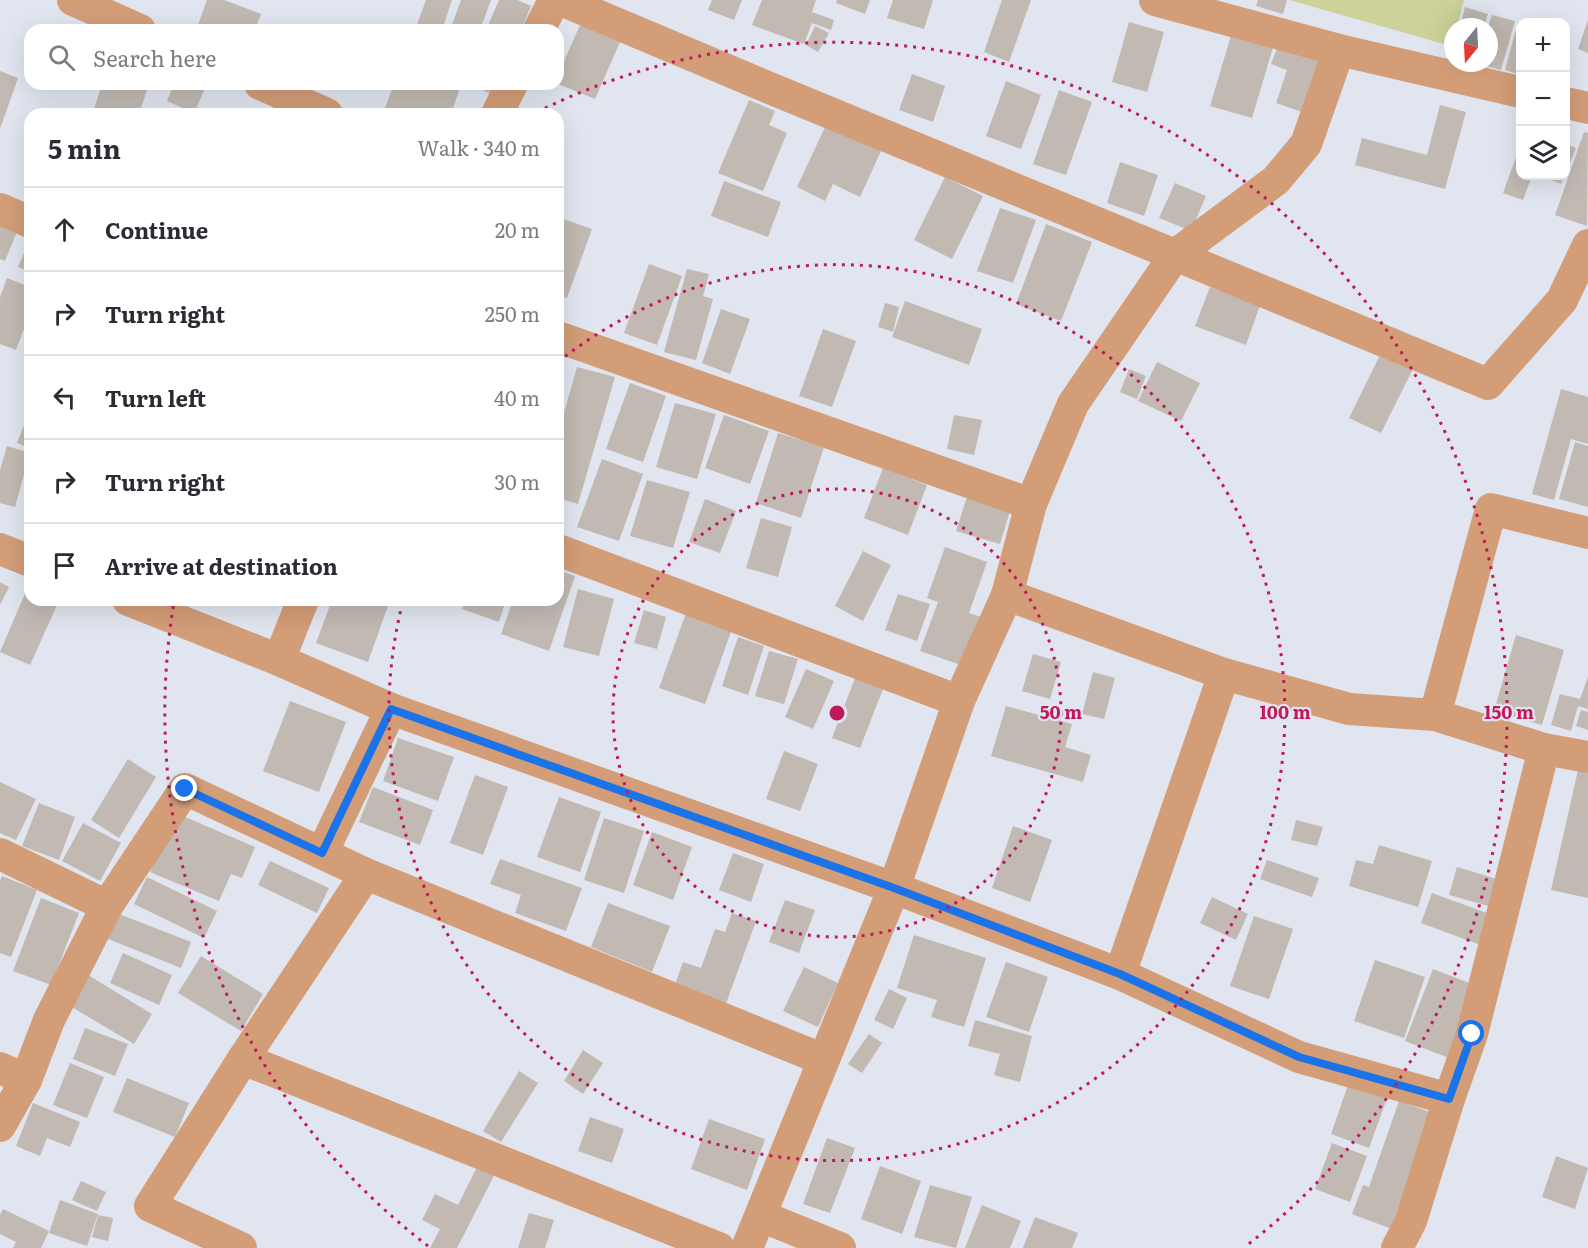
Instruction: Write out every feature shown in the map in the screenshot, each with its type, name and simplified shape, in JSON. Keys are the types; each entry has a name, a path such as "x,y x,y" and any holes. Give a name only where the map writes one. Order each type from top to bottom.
{"street":[{"path":"73,0 127,24"},
{"path":"542,24 554,0"},
{"path":"561,0 1488,384 1575,303 1588,244"},
{"path":"1155,0 1339,51 1516,91"},
{"path":"747,1248 822,1059 894,888 959,701 1007,595 1031,504 1073,404 1175,255 1276,180 1306,144 1339,51"},
{"path":"273,90 314,108"},
{"path":"500,108 509,90"},
{"path":"1570,104 1588,108"},
{"path":"0,209 24,219"},
{"path":"564,339 1031,504"},
{"path":"1435,715 1491,509 1588,533"},
{"path":"0,549 24,559"},
{"path":"564,552 959,701"},
{"path":"1007,595 1224,674 1349,709 1435,715 1544,748 1588,757"},
{"path":"143,606 279,660 391,709 894,888 1120,974 1299,1057 1449,1099"},
{"path":"279,660 301,606"},
{"path":"1120,974 1224,674"},
{"path":"322,853 391,709"},
{"path":"1397,1248 1412,1221 1449,1099 1472,1034 1544,748"},
{"path":"0,1126 13,1074 49,1020 107,906 185,789 366,874 822,1059"},
{"path":"0,854 107,906"},
{"path":"241,1248 150,1206 243,1059 366,874"},
{"path":"243,1059 719,1248"},
{"path":"761,1216 840,1248"}],"green space":[{"path":"1289,0 1464,0 1459,18 1444,18 1444,44"}],"building":[{"path":"207,0 224,0 261,14 257,24 198,24"},
{"path":"426,0 452,0 444,24 417,24"},
{"path":"461,0 491,0 482,24 452,24"},
{"path":"499,0 517,0 531,6 524,24 489,24"},
{"path":"712,0 742,0 734,20 708,10"},
{"path":"762,0 816,0 812,12 834,20 831,30 812,23 804,44 752,25"},
{"path":"837,0 870,0 865,14 836,3"},
{"path":"893,0 933,0 924,29 887,18"},
{"path":"1002,0 1031,0 1009,62 984,52"},
{"path":"1258,0 1287,0 1283,14 1256,6"},
{"path":"1465,7 1488,14 1487,18 1462,18"},
{"path":"1492,15 1515,21 1501,70 1498,69 1498,18 1491,18"},
{"path":"1588,20 1588,53 1578,49"},
{"path":"1129,22 1164,32 1147,92 1112,82"},
{"path":"580,25 620,42 595,99 564,86 564,61"},
{"path":"815,26 829,33 818,52 806,45"},
{"path":"1516,29 1516,74 1505,70"},
{"path":"1232,32 1274,44 1252,118 1210,106"},
{"path":"1280,41 1322,56 1302,112 1276,103 1287,70 1271,64"},
{"path":"0,71 18,78 0,129"},
{"path":"912,74 945,86 933,122 899,110"},
{"path":"1006,81 1041,95 1021,149 986,136"},
{"path":"100,90 147,90 141,108 94,108"},
{"path":"172,90 204,90 196,108 183,108 167,101"},
{"path":"392,90 459,90 453,108 385,108"},
{"path":"482,90 494,90 492,94"},
{"path":"1059,90 1092,102 1066,175 1033,164"},
{"path":"749,100 775,111 769,125 787,133 763,191 718,173"},
{"path":"1440,105 1466,112 1445,189 1355,165 1362,138 1427,155"},
{"path":"826,125 881,151 860,197 833,184 825,201 797,187"},
{"path":"1584,132 1588,133 1587,226 1555,215 1567,180 1570,180 1570,172"},
{"path":"1570,146 1576,148 1570,163"},
{"path":"1516,157 1516,180 1530,180 1523,200 1503,193"},
{"path":"1120,162 1158,175 1144,216 1107,203"},
{"path":"945,177 983,196 952,259 914,240"},
{"path":"724,181 781,202 768,237 711,216"},
{"path":"1175,183 1206,196 1191,231 1159,218"},
{"path":"1000,208 1036,220 1013,283 977,271"},
{"path":"564,219 592,229 567,298 564,297"},
{"path":"0,222 18,229 5,261 0,259"},
{"path":"1046,224 1092,242 1061,321 1016,304"},
{"path":"24,253 24,270 18,267"},
{"path":"649,264 682,276 657,345 624,333"},
{"path":"687,269 709,274 703,296 713,299 696,360 664,352"},
{"path":"7,278 24,285 24,329 16,350 0,344 0,297"},
{"path":"1210,287 1260,305 1246,345 1195,326"},
{"path":"905,301 982,329 969,365 892,337"},
{"path":"885,303 899,307 893,332 878,327"},
{"path":"721,309 750,319 730,374 702,363"},
{"path":"823,329 856,341 832,407 799,396"},
{"path":"1382,351 1414,367 1381,433 1349,418"},
{"path":"1157,362 1200,383 1181,421 1138,401"},
{"path":"577,367 615,377 578,504 564,500 564,413"},
{"path":"1129,369 1146,376 1137,399 1120,392"},
{"path":"630,383 666,396 643,462 606,449"},
{"path":"1561,389 1588,397 1588,444 1571,439 1554,500 1532,494"},
{"path":"675,403 716,414 697,479 656,467"},
{"path":"724,415 769,431 750,484 705,468"},
{"path":"954,415 982,420 974,455 947,449"},
{"path":"24,425 24,446 17,443"},
{"path":"778,433 824,447 801,518 756,503"},
{"path":"1575,442 1588,446 1588,507 1559,499"},
{"path":"7,446 24,451 24,475 15,507 0,503 0,470"},
{"path":"602,459 643,474 619,541 577,527"},
{"path":"883,468 927,485 908,535 864,518"},
{"path":"647,480 690,492 673,548 630,536"},
{"path":"967,497 1010,511 1000,544 956,531"},
{"path":"705,499 736,511 720,553 689,542"},
{"path":"761,518 792,527 778,577 746,568"},
{"path":"945,547 987,562 969,613 981,617 964,666 920,651 938,602 927,598"},
{"path":"863,551 891,565 863,621 835,606"},
{"path":"564,572 575,576 549,651 501,634 511,606 564,606"},
{"path":"0,582 9,587 0,605"},
{"path":"578,589 614,599 599,656 563,647"},
{"path":"898,594 930,604 917,641 885,630"},
{"path":"24,596 24,606 57,606 30,665 0,652"},
{"path":"330,606 388,606 368,662 316,643"},
{"path":"463,606 504,606 499,622 462,609"},
{"path":"644,610 666,617 657,649 634,643"},
{"path":"686,613 732,629 705,704 659,688"},
{"path":"1516,635 1564,650 1542,725 1494,711"},
{"path":"738,637 764,646 748,695 722,686"},
{"path":"769,651 798,659 784,704 755,696"},
{"path":"1033,654 1061,662 1050,699 1022,691"},
{"path":"806,669 834,681 813,729 785,717"},
{"path":"1093,672 1115,678 1104,719 1082,714"},
{"path":"1588,677 1588,709 1578,706 1571,731 1551,725 1560,694 1580,699"},
{"path":"855,678 883,689 860,748 832,738"},
{"path":"290,701 346,722 319,792 263,771"},
{"path":"1006,706 1072,724 1065,747 1091,755 1083,782 991,756"},
{"path":"1581,710 1588,712 1588,730 1576,726"},
{"path":"398,738 454,757 438,801 383,781"},
{"path":"784,751 818,764 800,811 766,799"},
{"path":"128,759 156,777 119,838 91,820"},
{"path":"1578,770 1588,772 1588,898 1551,890"},
{"path":"475,775 508,787 483,855 450,843"},
{"path":"0,782 36,799 16,840 0,833"},
{"path":"373,787 433,810 420,845 359,822"},
{"path":"559,797 601,812 580,872 537,857"},
{"path":"39,803 75,817 59,860 22,846"},
{"path":"176,813 255,847 242,878 231,874 219,901 150,872"},
{"path":"604,818 644,831 624,893 584,880"},
{"path":"1296,820 1323,827 1317,846 1291,840"},
{"path":"83,823 121,843 100,881 62,861"},
{"path":"1013,826 1052,840 1030,902 992,888"},
{"path":"652,832 692,847 673,900 633,885"},
{"path":"1379,845 1432,861 1418,907 1349,886 1356,860 1373,864"},
{"path":"733,853 764,864 751,902 719,890"},
{"path":"500,859 582,888 566,931 515,913 521,895 490,884"},
{"path":"1267,860 1319,878 1312,897 1260,879"},
{"path":"270,861 329,888 317,913 258,885"},
{"path":"1457,867 1500,880 1492,907 1449,895"},
{"path":"2,876 37,890 11,957 0,953 0,881"},
{"path":"147,877 217,911 204,938 134,904"},
{"path":"1432,893 1498,917 1486,947 1421,923"},
{"path":"1212,897 1248,914 1236,940 1200,923"},
{"path":"41,898 79,913 51,985 13,971"},
{"path":"785,900 815,910 799,953 769,942"},
{"path":"608,903 670,926 652,972 591,947"},
{"path":"114,912 191,942 181,968 103,937"},
{"path":"732,913 756,921 724,1009 673,990 683,962 701,968 715,929 725,932"},
{"path":"1254,916 1293,929 1269,999 1230,986"},
{"path":"914,935 986,958 964,1027 931,1017 937,1000 897,988"},
{"path":"123,953 172,975 159,1005 110,983"},
{"path":"201,956 263,994 241,1031 178,993"},
{"path":"1375,960 1425,977 1404,1038 1354,1021"},
{"path":"1006,962 1048,977 1029,1032 986,1017"},
{"path":"804,967 838,983 818,1027 783,1011"},
{"path":"1433,969 1477,986 1449,1058 1405,1041"},
{"path":"88,975 152,1014 134,1044 70,1006"},
{"path":"889,989 907,998 893,1029 874,1020"},
{"path":"975,1020 1032,1036 1020,1082 994,1075 1000,1054 968,1046"},
{"path":"85,1028 128,1044 115,1076 73,1059"},
{"path":"869,1034 882,1043 862,1073 848,1064"},
{"path":"583,1050 603,1063 583,1094 564,1081"},
{"path":"70,1063 104,1077 87,1118 53,1105"},
{"path":"519,1071 538,1083 501,1142 483,1131"},
{"path":"127,1078 189,1103 175,1137 113,1112"},
{"path":"1348,1085 1387,1098 1369,1148 1331,1134"},
{"path":"1399,1101 1438,1115 1397,1231 1352,1214 1363,1185 1369,1187"},
{"path":"33,1103 80,1122 70,1147 47,1138 40,1156 16,1146"},
{"path":"590,1117 624,1129 612,1163 578,1151"},
{"path":"709,1119 765,1139 747,1190 691,1169"},
{"path":"827,1138 855,1148 830,1213 803,1204"},
{"path":"1332,1143 1367,1156 1350,1202 1315,1189"},
{"path":"1556,1156 1588,1168 1575,1209 1542,1197"},
{"path":"480,1161 497,1170 457,1248 430,1248 440,1229 422,1220 435,1194 458,1205"},
{"path":"880,1166 921,1181 902,1234 861,1219"},
{"path":"81,1181 106,1192 97,1211 72,1200"},
{"path":"930,1185 972,1197 956,1248 914,1237"},
{"path":"60,1200 98,1214 87,1246 49,1233"},
{"path":"982,1205 1021,1221 1010,1248 965,1248"},
{"path":"3,1209 49,1231 41,1248 13,1248 16,1242 0,1234 0,1215"},
{"path":"529,1213 554,1220 545,1248 518,1248"},
{"path":"98,1215 113,1218 108,1241 92,1237"},
{"path":"1035,1217 1078,1233 1072,1248 1023,1248"}],"route":[{"path":"185,789 322,853 391,709 894,888 1120,974 1299,1057 1449,1099 1472,1034"}]}
